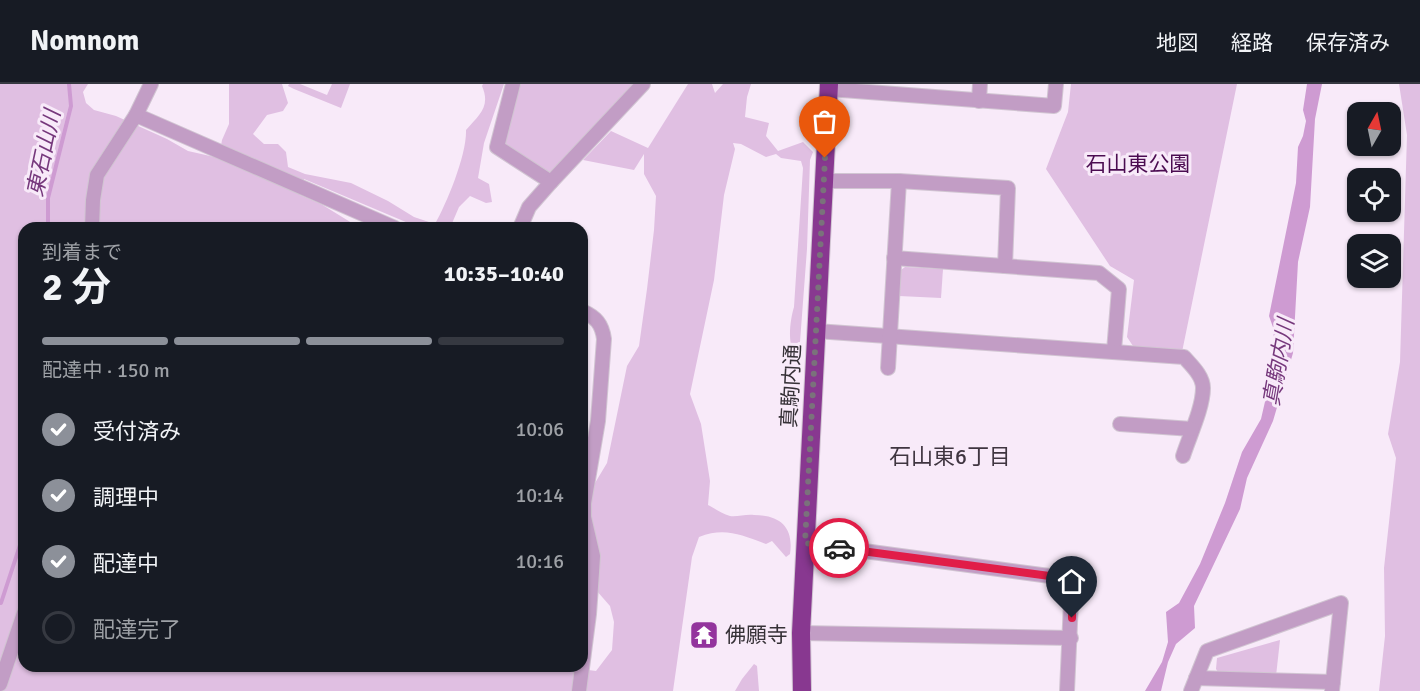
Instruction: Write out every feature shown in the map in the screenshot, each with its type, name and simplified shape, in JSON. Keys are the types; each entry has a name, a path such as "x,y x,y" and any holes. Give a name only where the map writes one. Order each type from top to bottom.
{"highway":[{"name":"真駒内通","path":"802,691 801,633 805,543 829,87"}],"street":[{"path":"92,222 97,175 136,115 151,84"},
{"path":"513,84 497,147 551,182"},
{"path":"523,222 529,207 643,84"},
{"path":"979,101 980,84"},
{"path":"829,87 904,89 979,101 1054,106 1056,84"},
{"path":"136,115 381,222"},
{"path":"823,181 899,181 1008,188 1005,266"},
{"path":"888,368 899,181"},
{"path":"894,258 1100,273 1119,289 1114,351"},
{"path":"588,314 594,317 602,327 604,339 598,421 588,480"},
{"path":"816,331 1184,357 1197,372 1203,387 1183,456"},
{"path":"1120,424 1192,429"},
{"path":"588,534 593,556 588,622"},
{"path":"805,543 1072,579 1067,691"},
{"path":"1341,603 1333,687 1193,685 1207,651 1341,603"},
{"path":"0,684 18,631"},
{"path":"801,633 1071,638"},
{"path":"579,691 581,672"}],"green space":[{"path":"0,84 88,84 83,92 86,103 94,110 116,116 188,151 219,158 222,140 229,124 229,84 282,84 288,103 283,111 267,115 253,134 264,144 278,144 286,152 288,167 305,174 351,183 414,217 429,222 406,222 304,179 300,195 321,204 350,222 18,222 18,672 596,671 612,650 614,622 610,606 588,581 588,535 594,532 588,501 592,488 607,463 627,366 639,346 654,230 656,196 644,174 644,154 634,170 583,160 611,131 648,148 688,84 712,84 715,93 723,84 751,84 745,117 769,123 766,136 778,151 803,142 813,152 810,160 807,249 799,355 792,350 790,332 794,307 803,168 801,161 781,158 776,154 766,157 741,144 733,143 735,149 724,195 714,280 690,394 701,424 710,481 708,505 730,516 763,516 778,520 787,530 791,545 790,554 786,557 772,541 766,544 725,532 699,537 692,557 673,691 0,691"},
{"path":"289,84 300,84 327,95 332,84 350,84 341,108 294,89 288,86"},
{"path":"483,84 504,84 484,143 478,178 489,184 492,202 486,203 470,196 459,207 453,222 436,222 460,165 466,130 484,105 482,86"},
{"path":"519,84 634,84 550,173 507,147 504,142"},
{"name":"石山東公園","path":"1071,84 1237,84 1182,352 1133,346 1127,337 1134,280 1110,266 1046,169 1068,112"},
{"path":"1399,84 1420,84 1420,691 1379,691 1385,636 1384,568 1396,458 1388,434 1400,362 1407,135"},
{"path":"905,267 943,269 941,298 899,296 901,270"},
{"path":"1280,640 1276,676 1220,675 1216,669 1217,658"},
{"path":"754,664 757,666 759,691 735,691 742,679"}],"water":[{"name":"真駒内川","path":"1307,84 1322,84 1315,119 1310,207 1298,262 1293,353 1273,421 1247,478 1240,509 1194,606 1195,628 1176,644 1168,662 1161,691 1145,691 1162,662 1168,642 1166,612 1179,603 1200,564 1225,503 1242,452 1261,419 1270,380 1274,330 1269,316 1296,183 1298,147 1306,121 1303,110"}],"waterway":[{"name":"東石山川","path":"48,222 48,198 71,106 69,84"},
{"name":"東石山川","path":"1,603 18,551"}],"way so far":[{"path":"825,158 805,543 839,548"}],"place":[{"name":"佛願寺","path":"704,635"}],"district":[{"name":"石山東6丁目","path":"950,456"}],"route":[{"path":"839,548 1072,579 1072,618"}]}
